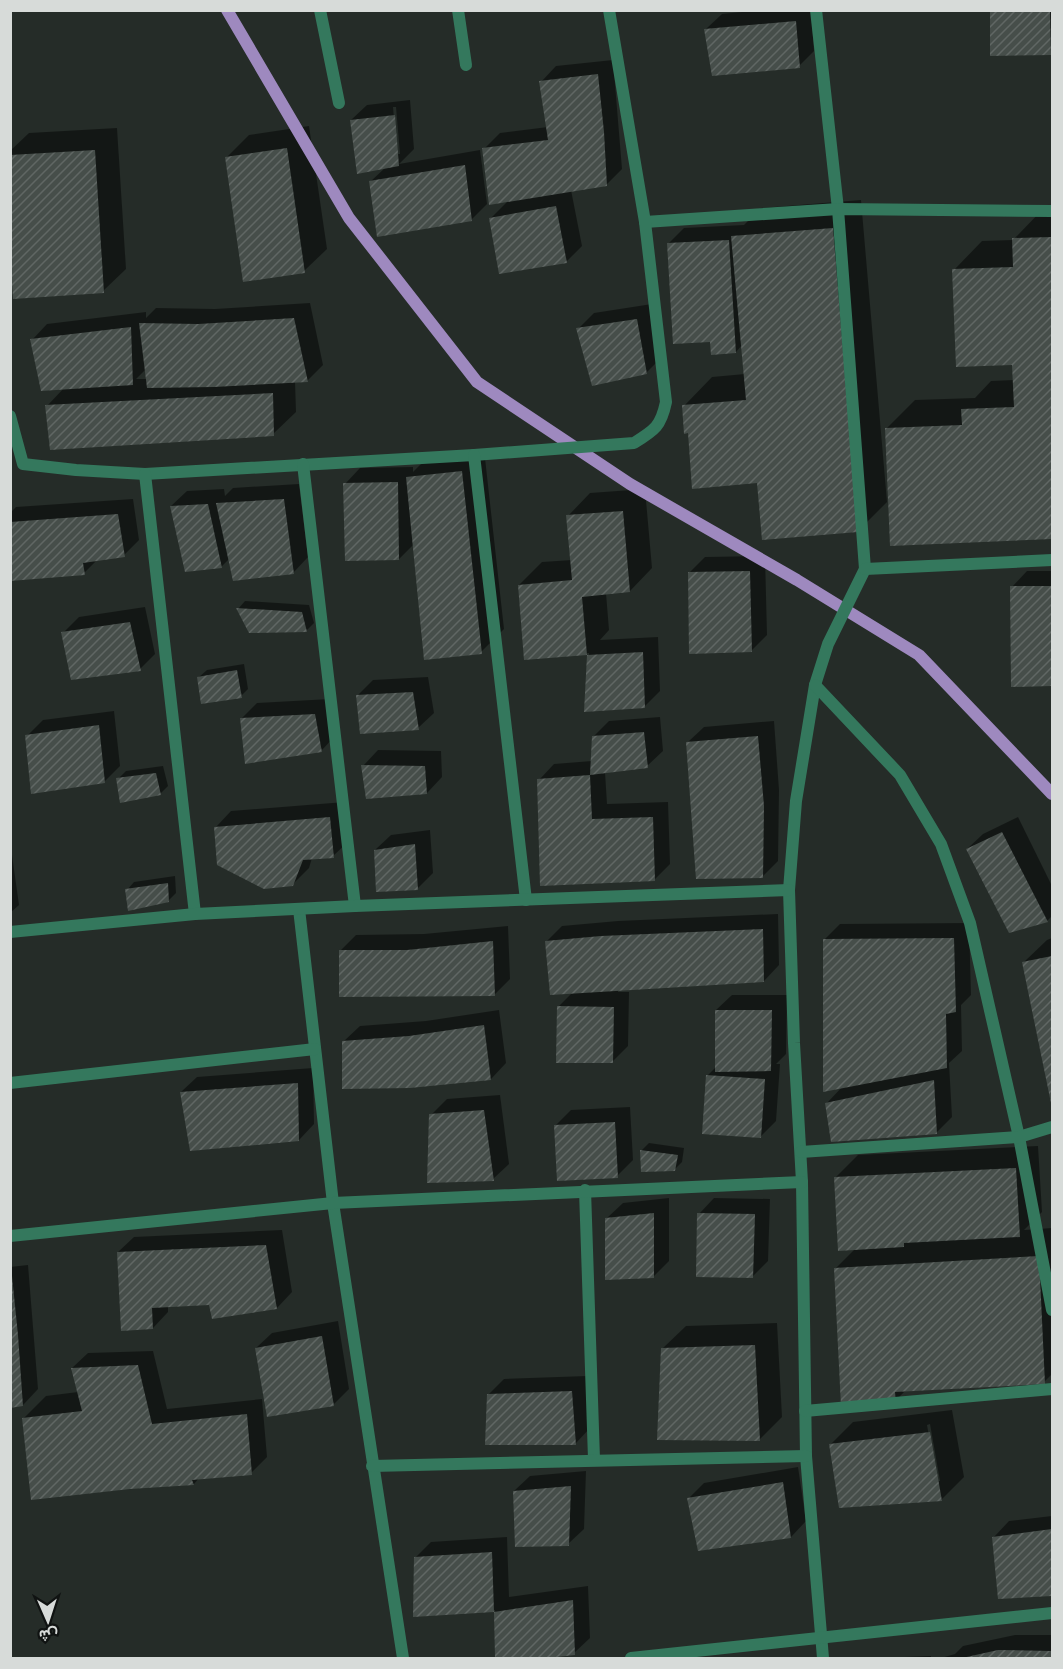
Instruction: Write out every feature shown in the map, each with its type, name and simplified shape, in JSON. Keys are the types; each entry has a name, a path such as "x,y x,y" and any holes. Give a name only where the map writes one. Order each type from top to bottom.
{"street":[{"path":"320,10 339,103"},
{"path":"458,10 466,65"},
{"path":"10,416 23,464 145,474 474,455 634,443 652,432 663,420 666,402 645,222 609,10"},
{"path":"816,10 838,208 865,569 828,644 815,685 796,801 789,890 794,1043 802,1182 806,1456 823,1636 823,1659"},
{"path":"645,222 838,208 1053,212"},
{"path":"474,455 526,900"},
{"path":"303,464 355,906"},
{"path":"145,474 195,914"},
{"path":"865,569 1053,560"},
{"path":"815,685 900,775 941,844 970,923 1019,1137 1053,1310"},
{"path":"10,932 195,914 789,890"},
{"path":"299,909 333,1203 403,1659"},
{"path":"10,1083 315,1049"},
{"path":"801,1152 1019,1137 1053,1127"},
{"path":"10,1236 333,1203 802,1182"},
{"path":"585,1190 594,1459"},
{"path":"805,1411 1053,1389"},
{"path":"372,1466 594,1459 806,1456"},
{"path":"630,1659 683,1655 823,1636 1053,1612"}],"building":[{"path":"990,10 1050,10 1051,55 990,56"},
{"path":"796,21 800,68 712,76 704,29"},
{"path":"598,74 607,186 489,205 482,148 548,140 539,81"},
{"path":"395,115 399,166 357,174 350,120"},
{"path":"287,148 305,273 243,282 225,157"},
{"path":"95,150 104,293 13,299 10,255 10,155"},
{"path":"465,165 472,221 377,237 369,181"},
{"path":"556,206 567,263 499,274 489,218"},
{"path":"833,228 858,532 762,540 757,483 692,489 688,433 684,434 682,405 746,400 731,236"},
{"path":"1052,237 1052,539 890,546 885,428 962,425 961,409 1014,407 1012,365 956,367 952,269 1013,267 1012,238"},
{"path":"729,240 736,353 711,355 710,342 673,344 667,243"},
{"path":"294,318 308,382 147,388 139,323 198,324"},
{"path":"637,319 647,374 592,386 576,328"},
{"path":"131,327 133,385 41,391 30,339"},
{"path":"273,393 274,436 50,450 45,405"},
{"path":"462,471 482,654 424,660 406,477"},
{"path":"398,482 399,560 345,561 343,483"},
{"path":"284,499 294,574 233,581 216,503"},
{"path":"208,504 222,568 185,572 170,506"},
{"path":"623,511 630,592 582,597 587,655 524,660 518,585 572,580 566,515"},
{"path":"118,514 125,557 83,563 85,575 10,581 10,522"},
{"path":"750,571 752,652 689,654 688,572"},
{"path":"1010,586 1052,586 1052,686 1011,687"},
{"path":"236,608 302,612 307,632 249,633"},
{"path":"130,622 141,671 71,680 61,632"},
{"path":"643,652 645,708 584,712 587,655"},
{"path":"237,670 242,698 201,704 197,677"},
{"path":"413,692 419,730 360,734 356,695"},
{"path":"315,714 322,752 245,764 240,718"},
{"path":"99,725 105,783 31,794 25,735"},
{"path":"644,732 648,768 590,775 592,736"},
{"path":"758,736 764,806 763,878 696,879 686,742"},
{"path":"361,765 425,766 427,794 366,799"},
{"path":"156,773 161,795 120,803 116,778"},
{"path":"590,775 592,819 653,817 655,881 540,886 537,779"},
{"path":"330,817 334,858 303,860 293,886 264,889 217,865 214,827"},
{"path":"1002,832 1048,922 1009,933 966,849"},
{"path":"415,844 418,890 376,892 374,850"},
{"path":"168,883 169,902 128,911 125,889"},
{"path":"763,929 764,982 550,995 545,941 601,936"},
{"path":"954,938 956,1012 946,1014 947,1068 823,1092 823,939"},
{"path":"493,941 495,996 339,997 339,950 407,950"},
{"path":"1052,956 1052,1103 1051,1103 1022,962"},
{"path":"557,1006 614,1007 613,1063 556,1063"},
{"path":"715,1010 772,1010 771,1071 715,1072"},
{"path":"484,1025 491,1080 410,1088 342,1089 342,1041 409,1036"},
{"path":"706,1075 765,1079 761,1138 702,1134"},
{"path":"934,1080 937,1134 831,1142 825,1103"},
{"path":"298,1083 299,1141 190,1151 180,1092"},
{"path":"484,1110 494,1181 427,1183 429,1114"},
{"path":"615,1122 618,1178 557,1181 554,1125"},
{"path":"640,1150 678,1155 675,1171 641,1172"},
{"path":"1016,1168 1020,1237 904,1243 904,1247 838,1251 834,1177"},
{"path":"654,1213 654,1278 605,1280 605,1218"},
{"path":"697,1213 755,1214 753,1278 696,1277"},
{"path":"266,1245 277,1309 212,1319 209,1305 152,1308 153,1329 121,1331 117,1252"},
{"path":"1039,1256 1045,1384 895,1392 896,1403 841,1406 834,1268"},
{"path":"10,1276 12,1276 18,1335 23,1406 10,1408"},
{"path":"322,1336 334,1406 267,1417 255,1348"},
{"path":"755,1345 760,1441 657,1440 661,1348"},
{"path":"138,1365 152,1424 247,1414 252,1475 192,1480 194,1485 130,1489 31,1500 22,1418 82,1411 71,1368"},
{"path":"572,1391 576,1445 485,1445 487,1394"},
{"path":"930,1432 942,1501 839,1508 829,1444"},
{"path":"783,1482 791,1538 698,1551 687,1498"},
{"path":"571,1486 569,1546 515,1547 513,1491"},
{"path":"1052,1529 1052,1596 998,1599 992,1537"},
{"path":"492,1552 494,1612 413,1617 414,1557"},
{"path":"573,1600 575,1655 547,1658 495,1658 494,1612"},
{"path":"998,1650 1052,1651 1052,1658 962,1658"}],"waterway":[{"path":"227,10 349,218 477,382 630,484 797,580 919,655 1052,794"}]}
